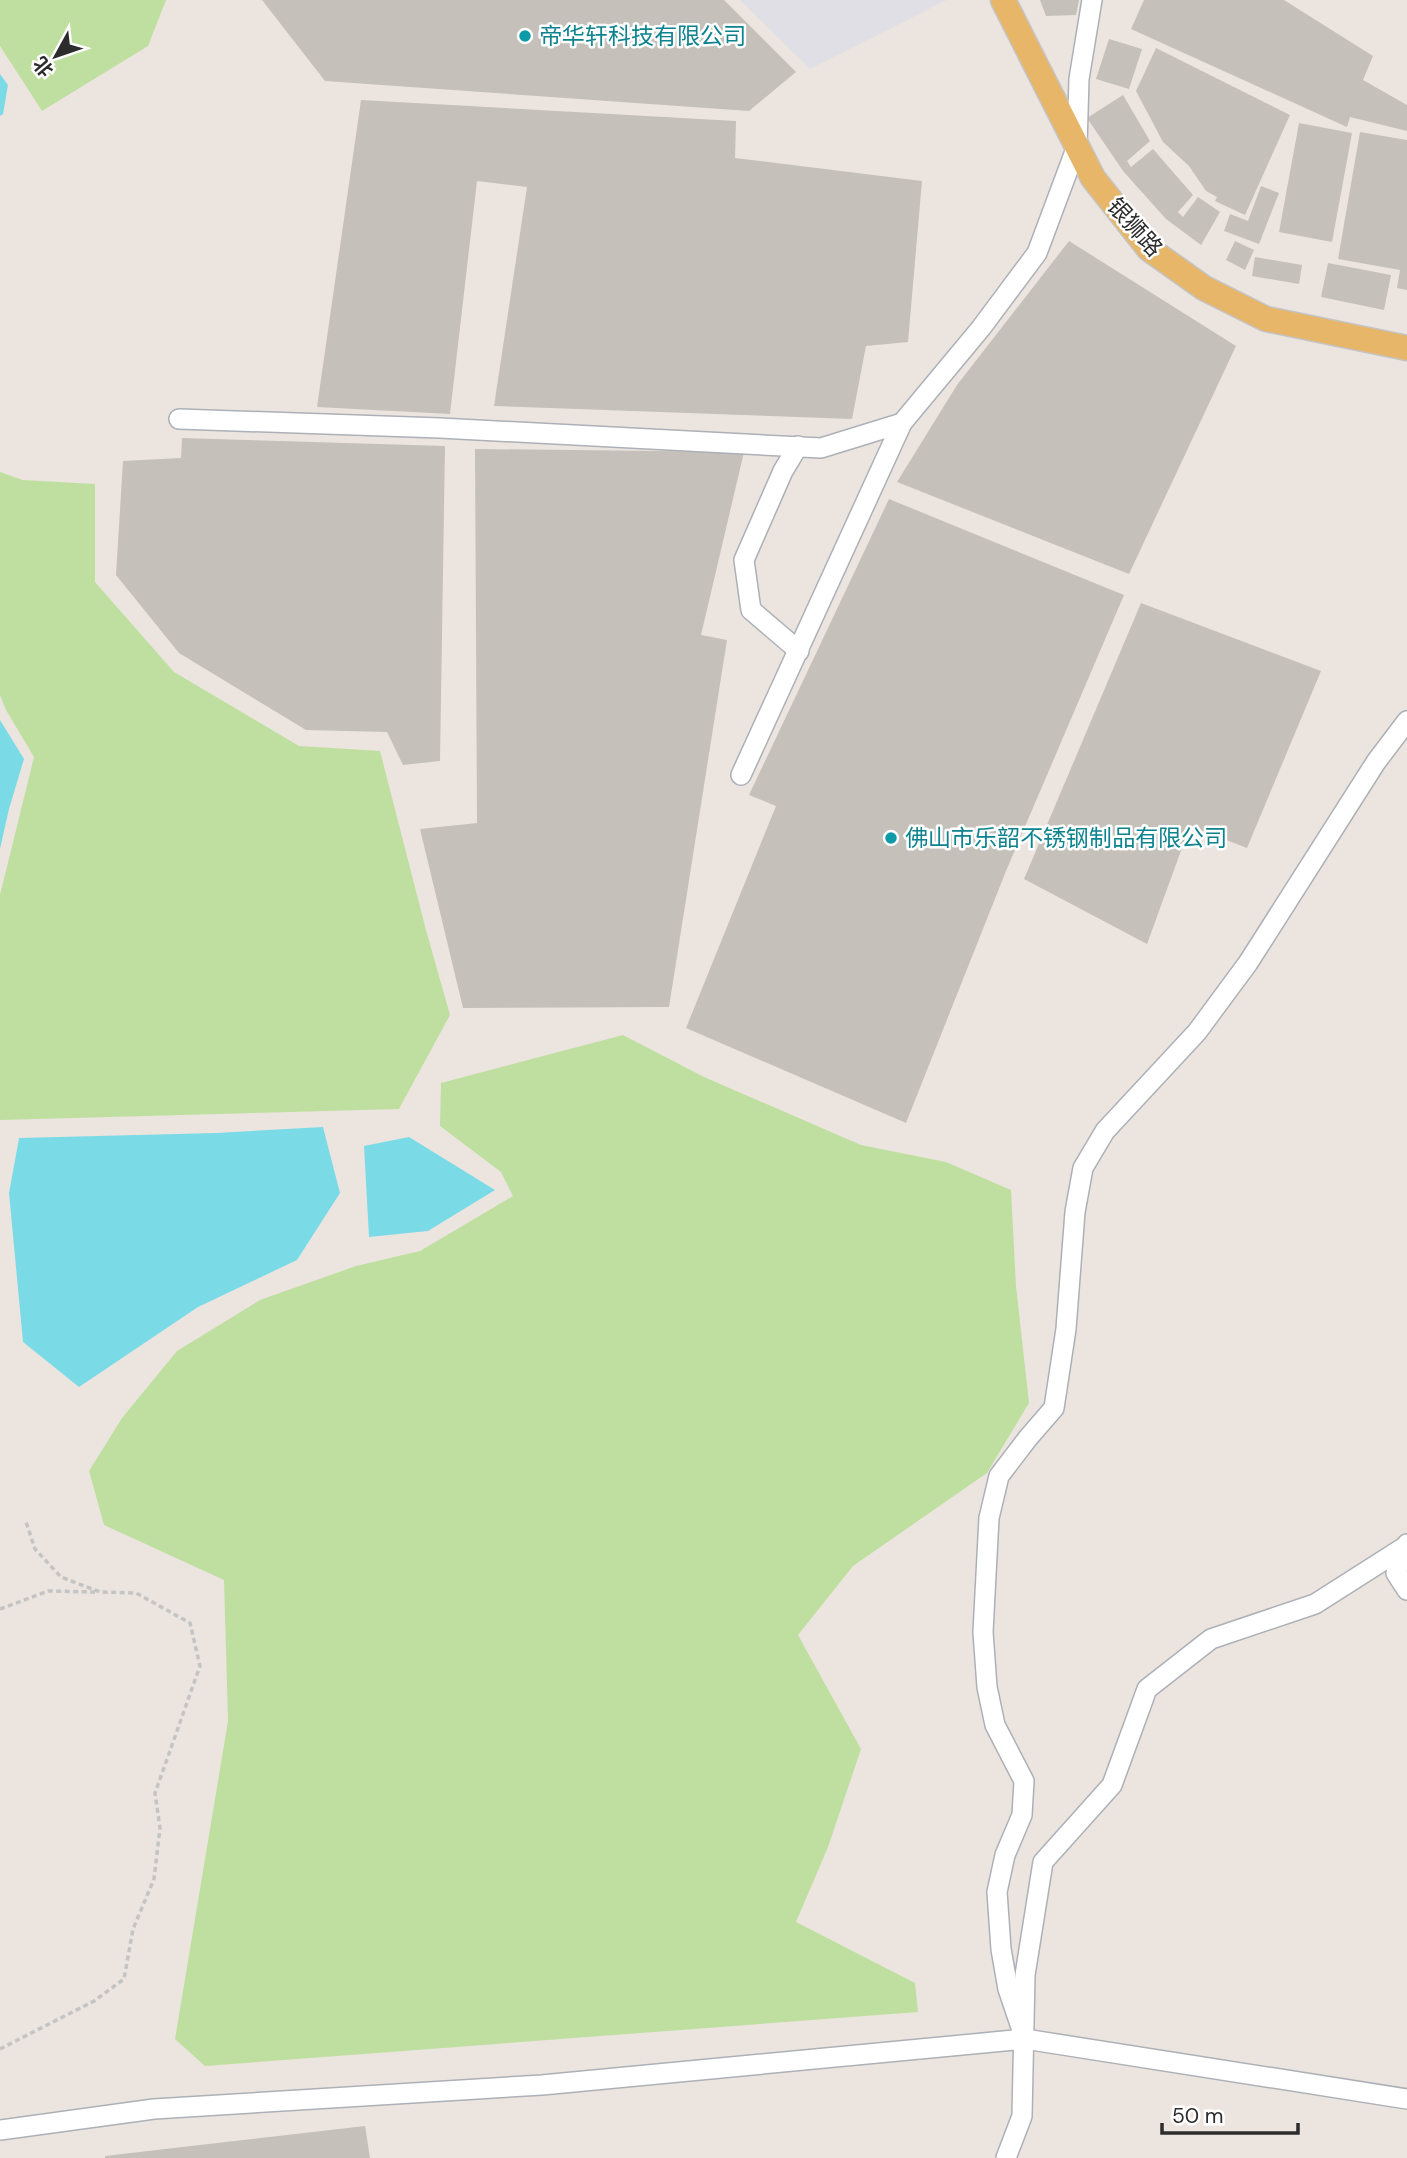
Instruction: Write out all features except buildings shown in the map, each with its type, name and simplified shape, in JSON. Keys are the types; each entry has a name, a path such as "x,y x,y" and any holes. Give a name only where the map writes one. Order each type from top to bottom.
{"main road":[{"name":"银狮路","path":"1003,0 1093,178 1149,249 1204,288 1266,319 1407,348"}],"street":[{"path":"741,775 902,423 981,328 1037,253 1077,146 1079,79 1092,0"},
{"path":"179,419 440,428 821,448 902,423"},
{"path":"798,446 783,471 744,560 751,610 799,651"},
{"path":"1025,2039 1008,1989 1001,1949 997,1892 1005,1855 1022,1815 1024,1781 995,1725 987,1687 984,1632 989,1518 999,1476 1054,1408 1066,1329 1075,1212 1083,1168 1105,1131 1197,1032 1248,963 1376,762 1407,722"},
{"path":"1006,2158 1022,2116 1025,1975 1043,1862 1112,1785 1147,1689 1212,1639 1315,1604 1406,1544"},
{"path":"1406,1544 1396,1573 1407,1590"},
{"path":"0,2130 154,2109 542,2085 1025,2039 1407,2099"}],"path":[{"path":"26,1522 35,1549 61,1577 100,1592"},
{"path":"0,1609 48,1591 136,1593 190,1623 200,1667 155,1793 160,1828 154,1879 134,1929 124,1979 94,2001 0,2049"}],"shaded area":[{"path":"740,0 947,0 810,69"}],"green space":[{"path":"0,0 166,0 148,46 42,111 0,46"},
{"path":"0,472 23,480 95,484 95,582 174,672 299,746 380,751 450,1015 399,1109 0,1120 0,895 34,757 0,695"},
{"path":"623,1035 704,1077 861,1145 946,1162 1011,1190 1016,1286 1029,1403 987,1473 853,1566 798,1635 861,1749 828,1847 796,1922 915,1983 918,2012 205,2066 175,2039 228,1721 224,1580 104,1525 89,1471 122,1418 177,1351 260,1300 356,1266 420,1251 513,1196 501,1172 440,1126 441,1083"}],"water":[{"path":"0,74 8,85 3,114 0,116"},
{"path":"0,720 24,759 0,849"},
{"path":"323,1127 340,1193 297,1260 198,1307 79,1387 23,1342 9,1193 19,1138 216,1133"},
{"path":"409,1137 495,1190 428,1231 369,1237 364,1146"}],"place":[{"name":"帝华轩科技有限公司","path":"525,36"},
{"name":"佛山市乐韶不锈钢制品有限公司","path":"891,838"}]}
